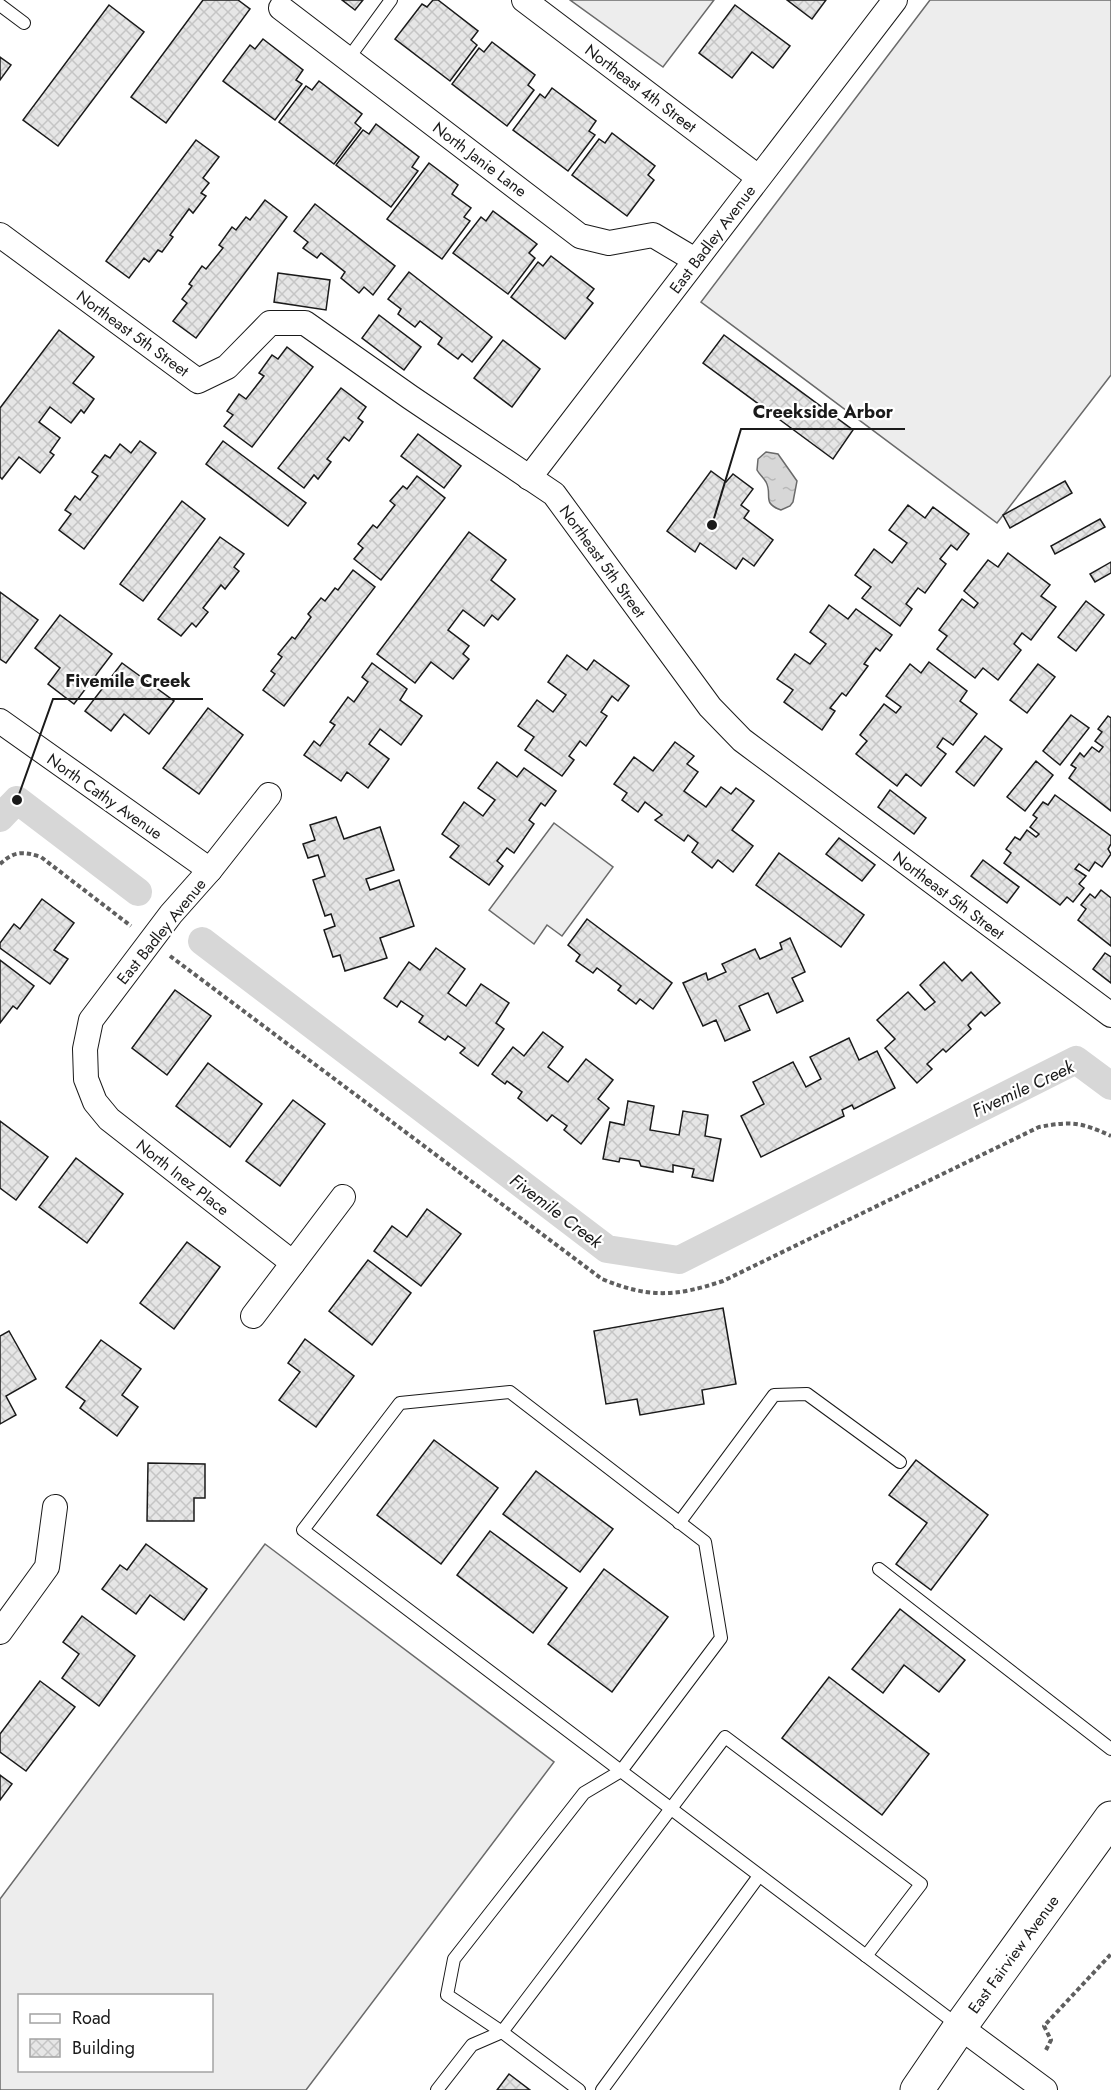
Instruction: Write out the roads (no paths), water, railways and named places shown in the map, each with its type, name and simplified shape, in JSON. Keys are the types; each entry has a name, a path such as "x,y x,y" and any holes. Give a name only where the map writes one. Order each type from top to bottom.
{"main road":[{"name":"East Fairview Avenue","path":"917,2090 1111,1818"}],"street":[{"name":"Northeast 4th Street","path":"524,0 758,177"},
{"name":"East Badley Avenue","path":"529,478 895,0"},
{"name":"North Janie Lane","path":"281,8 580,236 609,243 652,235 695,260"},
{"name":"Northeast 5th Street","path":"0,235 198,381 226,367 270,323 305,323 554,494 710,706 742,740 1111,1015"},
{"name":"North Cathy Avenue","path":"0,722 210,870"},
{"name":"East Badley Avenue","path":"86,1079 85,1049 91,1020 171,914 210,870 270,795"},
{"name":"North Inez Place","path":"86,1079 95,1102 109,1119 293,1263"},
{"path":"253,1316 343,1197"},
{"path":"0,1632 47,1567 55,1507"},
{"path":"960,2027 1045,2090"}],"lane":[{"path":"348,59 391,0"},
{"path":"0,5 24,23"},
{"path":"579,2090 502,2032 447,1995 454,1959 584,1793 621,1771 721,1638 705,1542 510,1392 400,1403 303,1530 621,1771 672,1809 759,1876 960,2027"},
{"path":"680,1522 774,1395 807,1394 900,1462"},
{"path":"879,1569 1111,1749"},
{"path":"437,2090 472,2045 502,2032 725,1737 921,1884 866,1956"},
{"path":"602,2090 759,1876"}],"water":[{"path":"766,452 778,454 797,481 793,502 781,510 769,501 768,487 757,470 758,459"}],"waterway":[{"name":"Fivemile Creek","path":"0,818 17,800 138,892"},
{"name":"Fivemile Creek","path":"202,941 607,1249 679,1260 1076,1060 1111,1086"}],"place":[{"name":"Creekside Arbor","path":"712,525"},
{"name":"Fivemile Creek","path":"17,800"}]}
